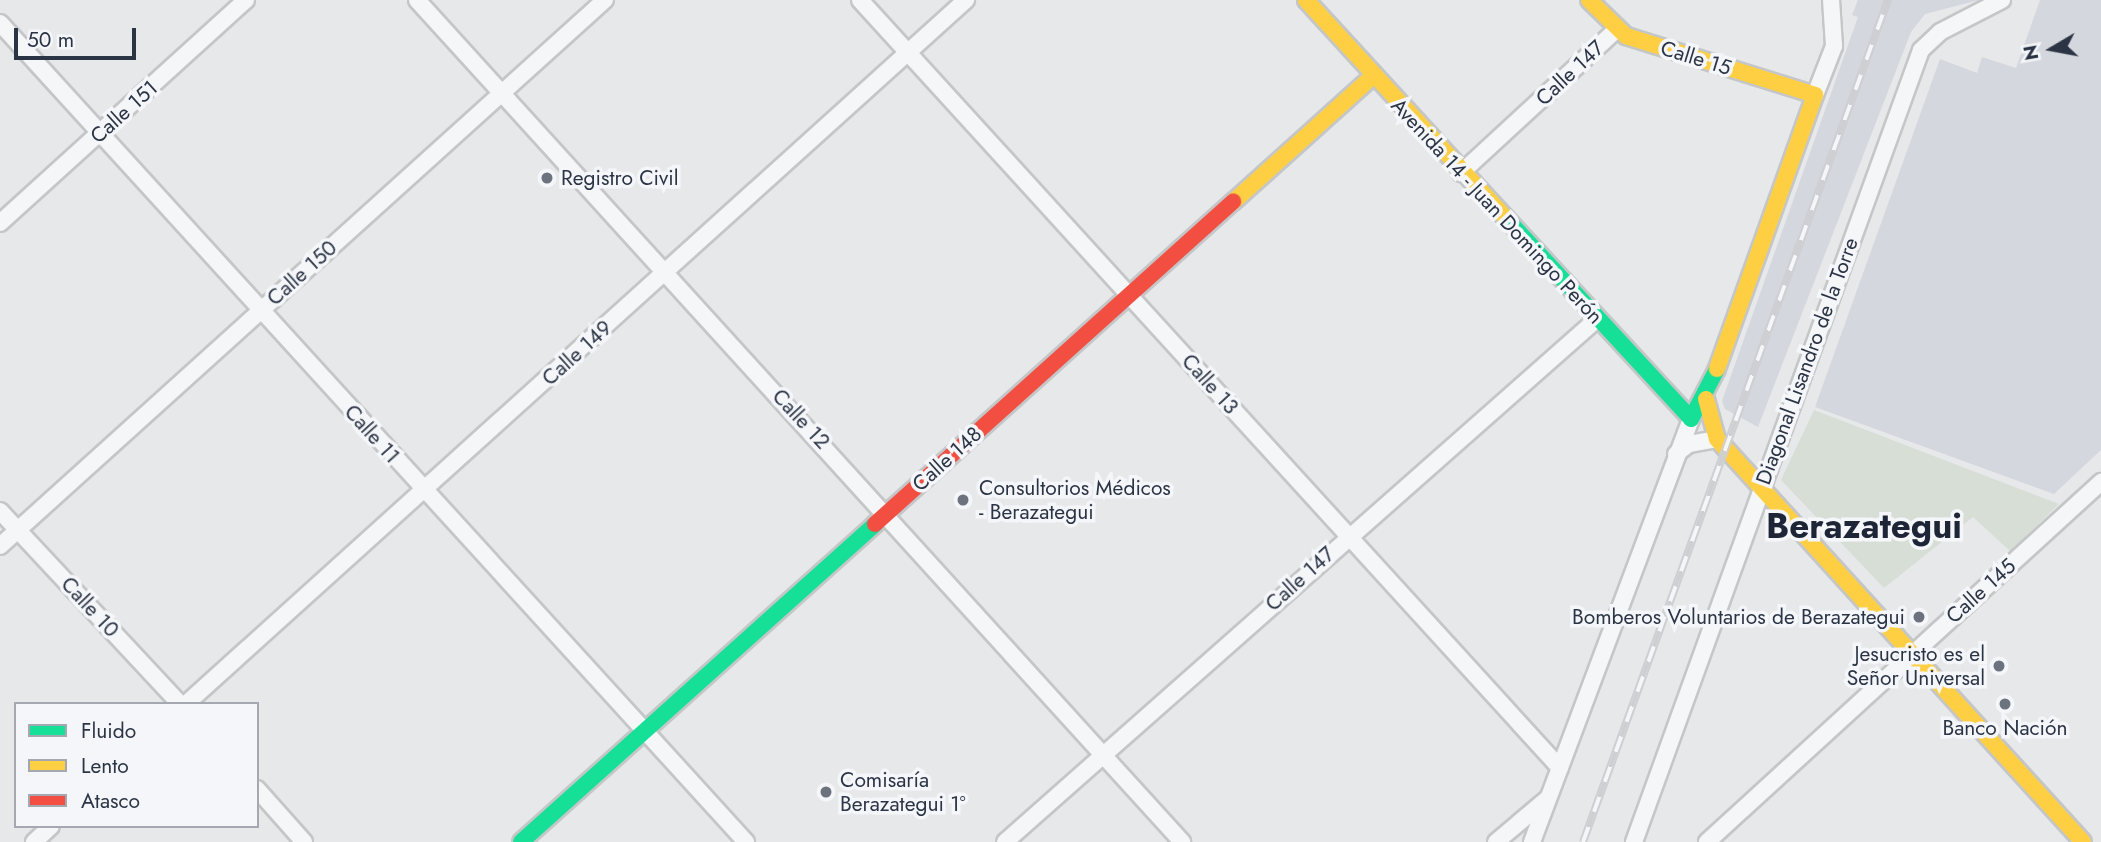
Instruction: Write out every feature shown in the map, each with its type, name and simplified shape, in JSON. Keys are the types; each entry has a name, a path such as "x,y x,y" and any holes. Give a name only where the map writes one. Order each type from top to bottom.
{"main road":[{"name":"Avenida 14 - Juan Domingo Perón","path":"1306,0 1461,173 1691,419"},
{"name":"Calle 15","path":"1589,0 1617,29 1815,95"},
{"name":"Calle 148","path":"521,842 1373,76"},
{"path":"1691,419 1706,399 1815,95"},
{"path":"1706,399 1717,439 1761,481 2084,842"}],"street":[{"name":"Calle 151","path":"0,223 246,0"},
{"name":"Calle 12","path":"417,0 887,513 1182,842"},
{"name":"Calle 150","path":"0,546 605,0"},
{"name":"Calle 13","path":"860,0 1560,768"},
{"name":"Calle 149","path":"188,702 966,0"},
{"path":"1815,95 1834,46 1831,0"},
{"name":"Diagonal Lisandro de la Torre","path":"1634,842 1756,512 1761,481 1921,50 1940,32 2002,0"},
{"name":"Calle 11","path":"0,23 259,311 746,842"},
{"name":"Calle 147","path":"1461,173 1617,29"},
{"name":"Calle 147","path":"1005,842 1347,537 1597,319"},
{"path":"1534,842 1674,456 1691,419"},
{"path":"1674,456 1689,443 1717,439"},
{"name":"Calle 145","path":"1707,842 2101,482"},
{"name":"Calle 10","path":"0,511 178,702"},
{"path":"259,791 304,842"},
{"path":"1496,842 1549,797"},
{"path":"34,842 49,828"}],"shaded area":[{"path":"1858,0 1979,0 1925,14 1911,32 1758,427 1725,409 1722,401 1858,17 1852,15"},
{"path":"2040,0 2101,0 2101,450 2054,494 1815,407 1940,59 1977,73 1982,57 2016,68"},
{"path":"1814,410 2059,504 2010,551 1973,517 1884,588 1781,480"}],"railway":[{"path":"1583,842 1888,0"}],"traffic: fast":[{"path":"1504,216 1691,419 1717,369"},
{"path":"521,842 875,524"}],"traffic: slow":[{"path":"1306,0 1504,216"},
{"path":"1589,0 1626,36 1815,95 1717,369"},
{"path":"1233,202 1373,76"},
{"path":"1706,399 1717,439 2083,842"}],"traffic: jam":[{"path":"875,524 1233,202"}],"place":[{"name":"Registro Civil","path":"547,178"},
{"name":"Consultorios Médicos - Berazategui","path":"963,500"},
{"name":"Bomberos Voluntarios de Berazategui","path":"1919,617"},
{"name":"Jesucristo es el Señor Universal","path":"1999,666"},
{"name":"Banco Nación","path":"2005,704"},
{"name":"Comisaría Berazategui 1°","path":"826,792"}],"district":[{"name":"Berazategui","path":"1864,526"}]}
